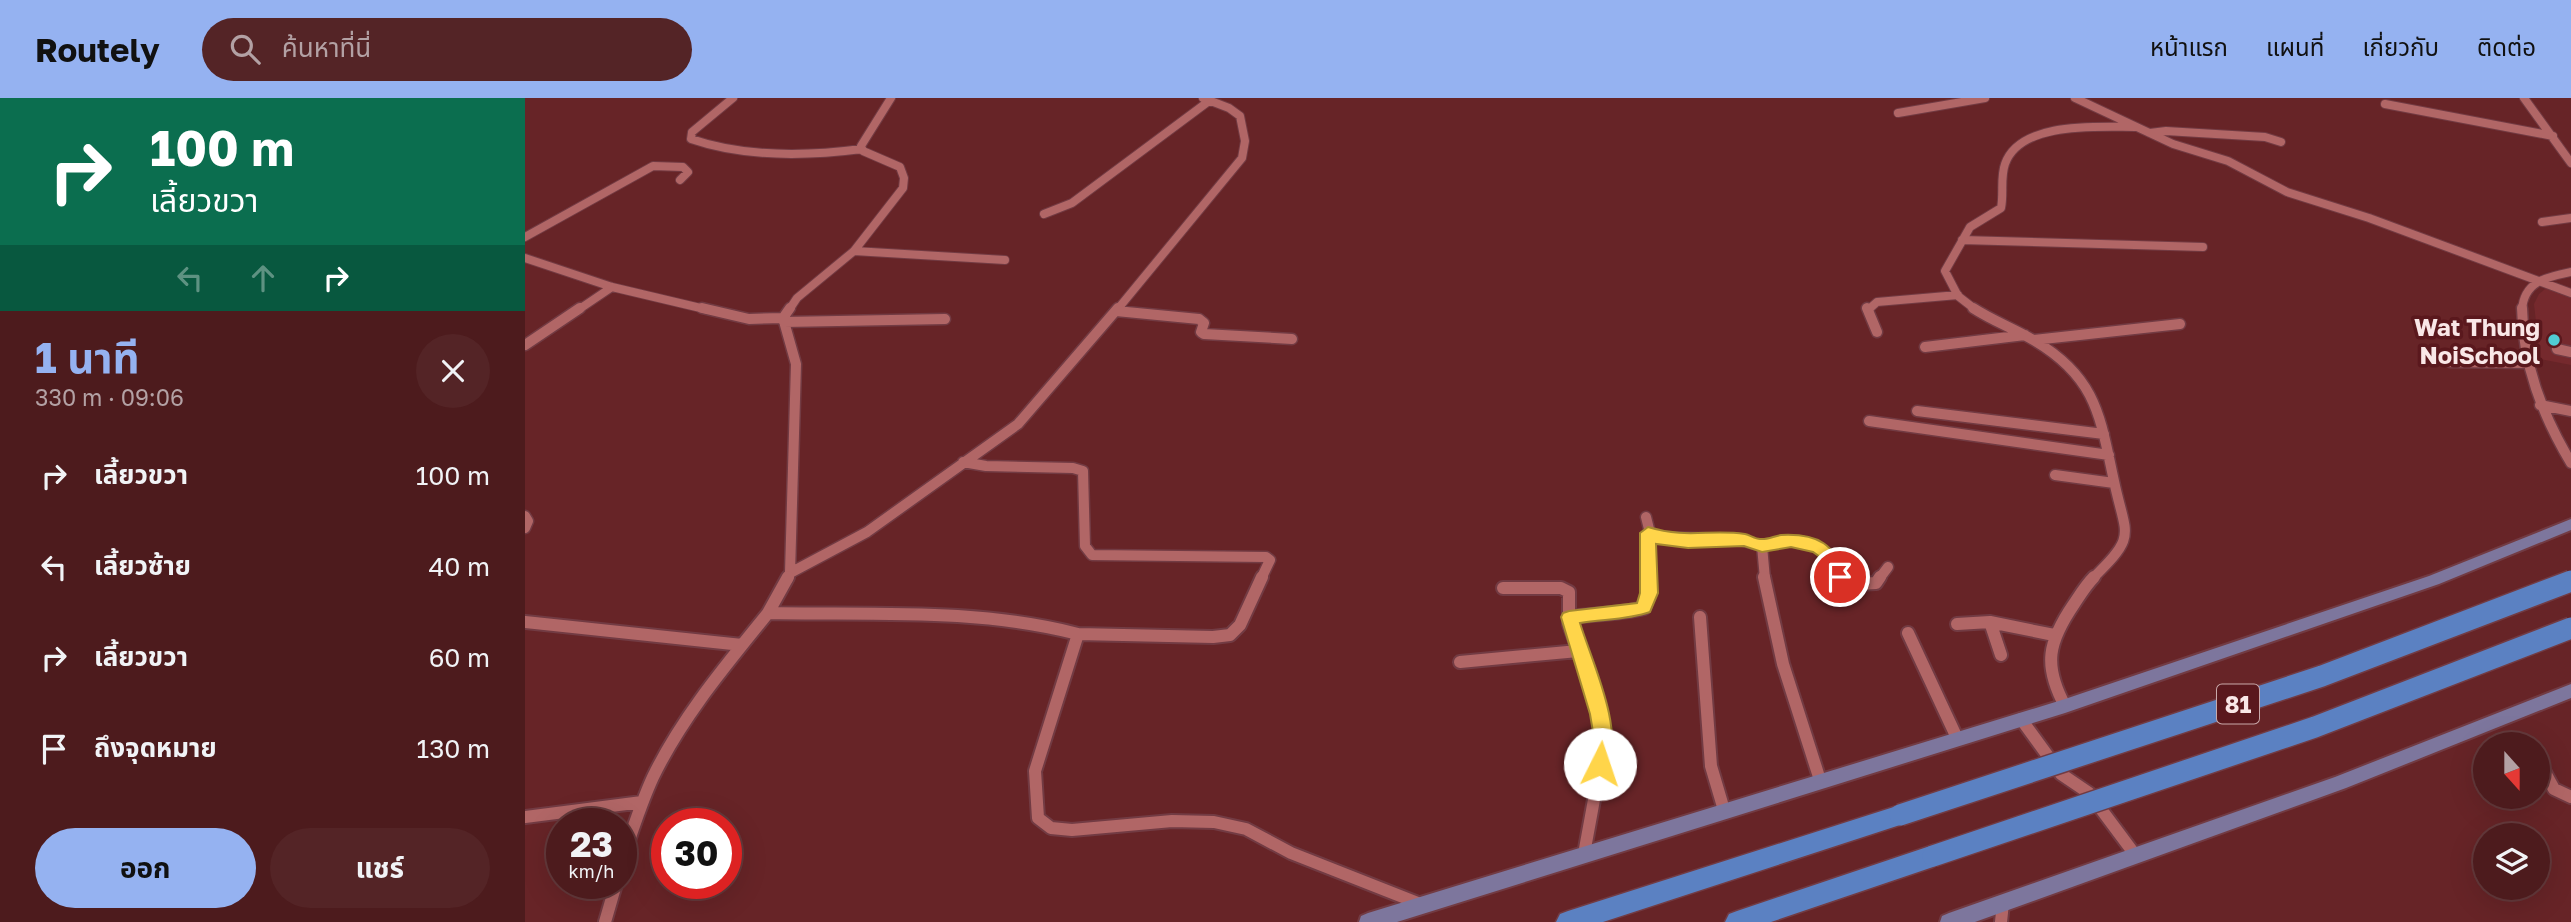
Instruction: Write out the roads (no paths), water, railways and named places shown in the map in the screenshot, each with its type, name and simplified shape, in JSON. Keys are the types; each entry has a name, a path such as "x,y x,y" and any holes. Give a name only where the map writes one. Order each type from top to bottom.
{"highway":[{"name":"81","path":"1568,922 2223,709 2416,641 2571,581"},
{"name":"81","path":"1737,922 2315,727 2571,628"}],"main road":[{"path":"1368,922 2065,706 2434,580 2571,524"},
{"path":"1949,922 2136,856 2510,717 2571,691"}],"street":[{"path":"637,817 642,802 686,720 768,613 790,573 796,364 784,320 797,298 854,250 898,197 904,180 900,167 862,149 838,152 760,150 703,144 691,139 692,132 733,98"},
{"path":"862,149 862,140 891,98"},
{"path":"1898,113 1985,98"},
{"path":"2075,98 2150,134 2228,162 2287,192 2369,218 2571,293"},
{"path":"2524,98 2571,163"},
{"path":"790,573 867,532 1018,424 1116,312 1242,158 1245,127 1240,116 1229,108 1206,99 1072,203 1044,214"},
{"path":"2385,104 2553,136"},
{"path":"2065,706 2058,695 2050,661 2054,635 2087,584 2111,561 2127,538 2101,416 2088,390 2065,365 2030,337 1985,315 1958,295 1949,284 1945,271 1975,222 2001,208 2003,170 2010,153 2025,141 2064,129 2135,127"},
{"path":"2150,134 2157,131 2211,133 2265,137 2281,142"},
{"path":"525,237 653,166 683,167 688,172 680,180"},
{"path":"2542,222 2571,218"},
{"path":"1962,240 2203,247"},
{"path":"854,250 1005,260"},
{"path":"525,258 612,286 749,319 945,319"},
{"path":"2571,272 2542,280 2529,287 2522,302 2530,378 2540,405 2571,463"},
{"path":"525,345 612,286"},
{"path":"1877,332 1869,316 1867,308 1870,305 1887,300 1958,295"},
{"path":"1116,312 1199,318 1203,323 1201,332 1204,334 1291,339"},
{"path":"1925,347 2180,324"},
{"path":"2557,349 2571,352"},
{"path":"2450,362 2528,363"},
{"path":"2540,405 2571,411"},
{"path":"1917,411 2104,434"},
{"path":"1869,421 2109,455"},
{"path":"768,613 984,617 1047,626 1078,634 1213,637 1230,635 1240,625 1270,560 1266,557 1088,554 1085,546 1083,471 1073,468 994,467 963,462"},
{"path":"2055,475 2114,483"},
{"path":"525,516 529,521 525,528"},
{"path":"1569,617 1612,611 1626,613 1644,608 1649,593 1646,517"},
{"path":"1648,533 1658,539 1688,542 1745,540 1762,546 1791,541 1818,547 1830,556 1840,577 1858,584 1876,583 1888,567"},
{"path":"1762,546 1763,570 1773,620 1820,780"},
{"path":"1503,588 1566,589 1573,603 1569,617 1597,703 1603,738 1594,798 1585,828 1584,854"},
{"path":"1700,617 1711,766 1724,810"},
{"path":"525,622 742,645"},
{"path":"1957,624 1990,622 2054,635"},
{"path":"1990,622 2001,655"},
{"path":"1908,633 1957,738"},
{"path":"1078,634 1035,771 1038,818 1051,828 1072,830 1172,821 1214,822 1246,829 1291,853 1423,905"},
{"path":"1460,662 1578,651"},
{"path":"2021,719 2061,774 2089,793 2136,856"},
{"path":"2550,782 2554,789 2571,797"},
{"path":"525,817 642,802"},
{"path":"605,922 612,899"},
{"path":"2001,922 2003,903"}],"place":[{"name":"Wat Thung NoiSchool","path":"2554,340"}]}
